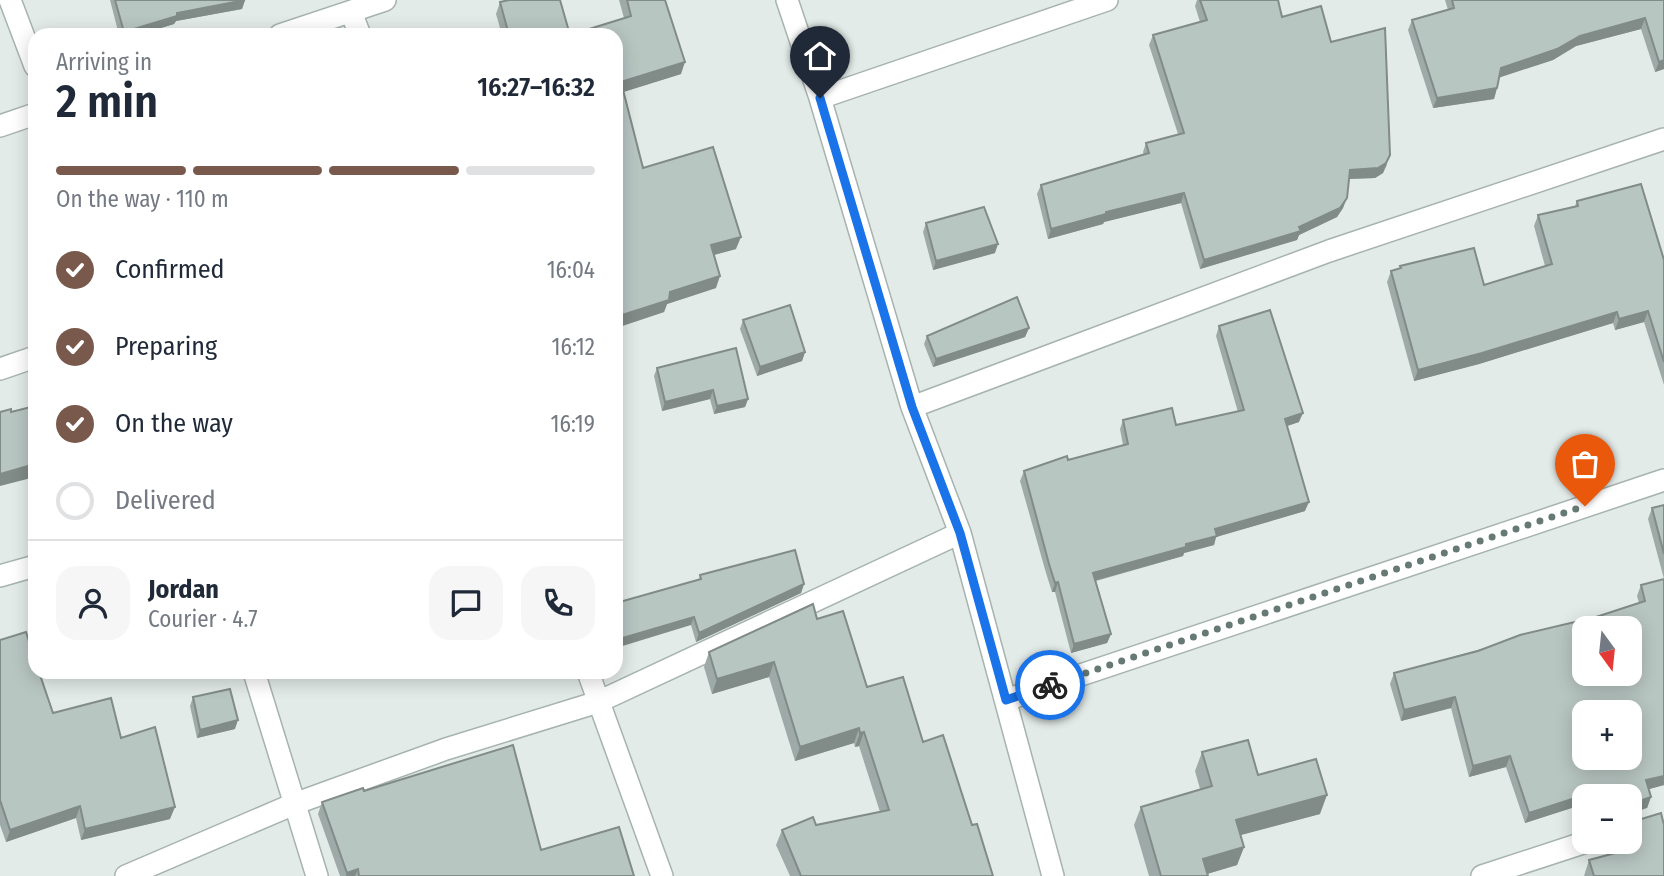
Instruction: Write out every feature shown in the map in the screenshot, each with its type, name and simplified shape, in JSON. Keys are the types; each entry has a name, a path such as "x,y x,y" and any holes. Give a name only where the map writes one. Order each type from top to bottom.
{"street":[{"path":"10,0 28,48"},
{"path":"302,28 386,0"},
{"path":"787,0 820,98 912,407 960,533 1053,876"},
{"path":"820,98 1107,0"},
{"path":"351,12 357,28"},
{"path":"0,126 28,116"},
{"path":"912,407 1329,251 1664,139"},
{"path":"0,369 28,359"},
{"path":"1006,700 1664,480"},
{"path":"126,876 294,804 446,749 598,702 960,533"},
{"path":"0,576 28,568"},
{"path":"256,679 317,876"},
{"path":"590,679 662,876"},
{"path":"1482,876 1572,847"}],"building":[{"path":"115,0 245,0 177,13 177,16 137,28 123,28"},
{"path":"560,0 568,28 507,28 500,2"},
{"path":"627,0 665,0 685,62 623,81 623,28 592,28 631,16"},
{"path":"1200,0 1278,0 1282,17 1321,6 1331,42 1385,28 1390,155 1386,163 1378,168 1350,170 1347,198 1340,208 1299,227 1301,231 1204,260 1184,193 1051,229 1041,185 1149,153 1146,143 1184,133 1153,35 1207,20"},
{"path":"1452,0 1664,0 1664,60 1659,62 1645,18 1580,36 1557,49 1501,68 1497,88 1437,98 1412,20 1454,8"},
{"path":"623,90 643,168 713,147 741,237 711,245 720,276 670,292 669,300 623,315"},
{"path":"1641,184 1664,260 1664,362 1648,311 1619,319 1617,312 1418,370 1391,271 1401,268 1400,266 1474,248 1484,285 1552,264 1538,215 1578,206 1577,201"},
{"path":"984,207 998,244 936,261 926,223"},
{"path":"1017,297 1029,328 936,359 927,336"},
{"path":"790,305 805,352 760,367 743,320"},
{"path":"1270,310 1303,413 1285,419 1309,502 1215,529 1217,536 1186,544 1186,547 1093,573 1111,634 1074,644 1024,471 1067,456 1068,460 1128,444 1123,420 1172,408 1176,425 1244,410 1219,326"},
{"path":"736,348 748,399 717,406 713,390 665,402 657,368"},
{"path":"28,408 28,466 0,474 0,412 11,409 11,412"},
{"path":"1664,505 1664,554 1652,508"},
{"path":"795,550 804,584 699,633 694,617 623,638 623,601 701,579 700,575"},
{"path":"1664,579 1664,776 1646,780 1651,797 1642,800 1642,784 1572,784 1572,799 1529,813 1510,756 1473,766 1455,697 1404,710 1394,673 1478,651 1520,635 1572,623 1572,686 1642,686 1642,616 1599,616 1645,601 1641,585"},
{"path":"813,604 817,619 843,611 867,687 903,677 923,742 943,735 972,825 977,824 993,876 801,876 782,830 813,817 816,825 889,810 864,732 860,733 859,728 800,747 774,662 717,679 709,652"},
{"path":"26,632 28,679 41,679 53,713 111,698 121,738 155,727 175,807 85,829 80,806 10,830 0,800 0,640"},
{"path":"230,689 238,720 200,730 193,697"},
{"path":"1248,740 1258,775 1316,759 1327,795 1236,820 1244,847 1203,859 1208,876 1161,876 1141,807 1212,786 1202,752"},
{"path":"513,745 541,850 619,827 634,876 359,876 358,869 347,873 322,802"},
{"path":"1661,813 1664,825 1664,876 1594,876 1589,860 1612,854 1642,854 1642,819"}],"way so far":[{"path":"1050,685 1585,506"}],"route":[{"path":"820,98 912,407 960,533 1006,700 1050,685"}]}
